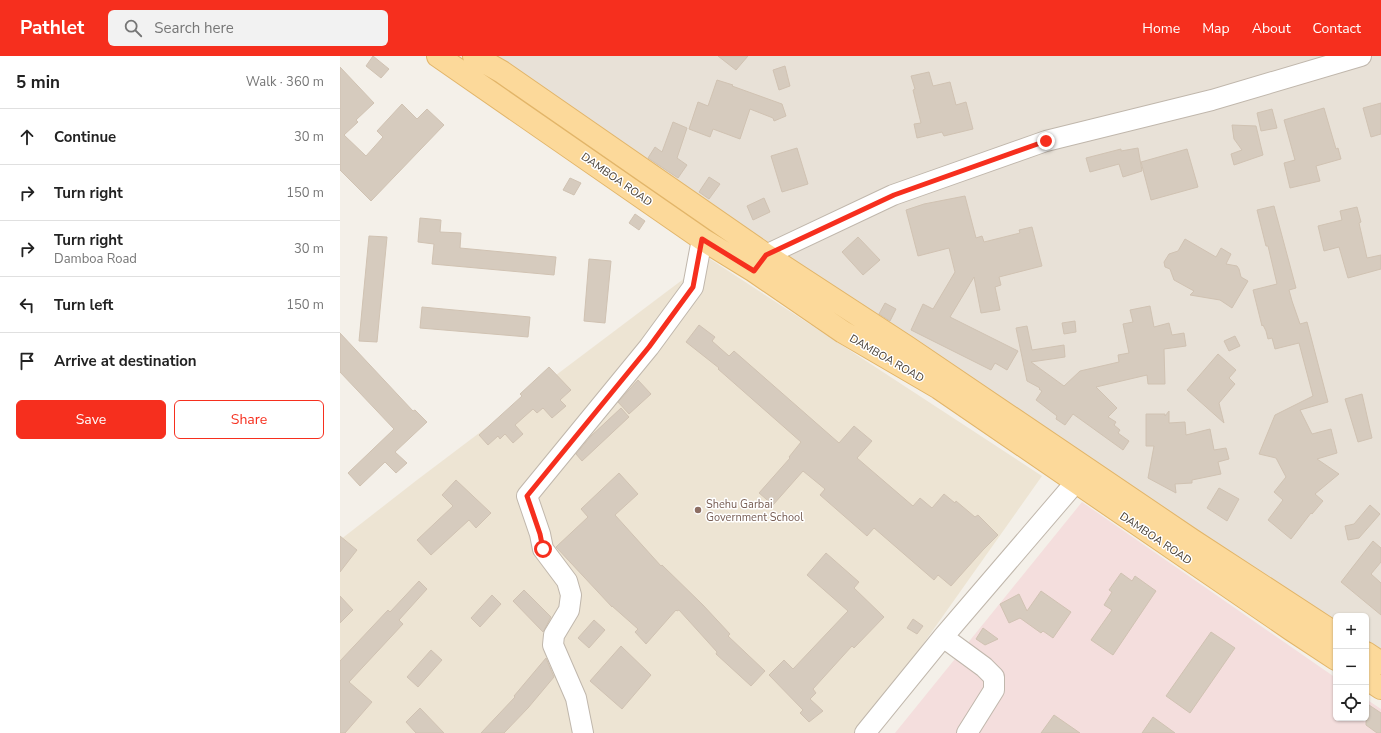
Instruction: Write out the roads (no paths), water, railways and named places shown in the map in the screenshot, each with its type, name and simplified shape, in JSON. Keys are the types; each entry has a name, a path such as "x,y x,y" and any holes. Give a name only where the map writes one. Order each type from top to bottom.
{"main road":[{"name":"DAMBOA ROAD","path":"438,56 702,239 760,263"},
{"name":"DAMBOA ROAD","path":"474,56 502,72 760,263 843,332 939,388 1080,475 1185,536 1333,632"},
{"name":"DAMBOA ROAD","path":"1080,475 1292,630 1333,657"},
{"path":"1369,655 1381,663"},
{"path":"1369,680 1381,688"}],"street":[{"path":"760,263 894,195 1046,141 1212,100 1360,56"},
{"path":"583,733 576,698 553,645 554,635 569,610 571,595 567,581 543,549 540,534 527,496 649,347 693,287 702,239"},
{"path":"865,733 943,637 1080,475"},
{"path":"943,637 984,667 994,677 994,690 967,733"}],"place":[{"name":"Shehu Garbai Government School","path":"698,510"}]}
